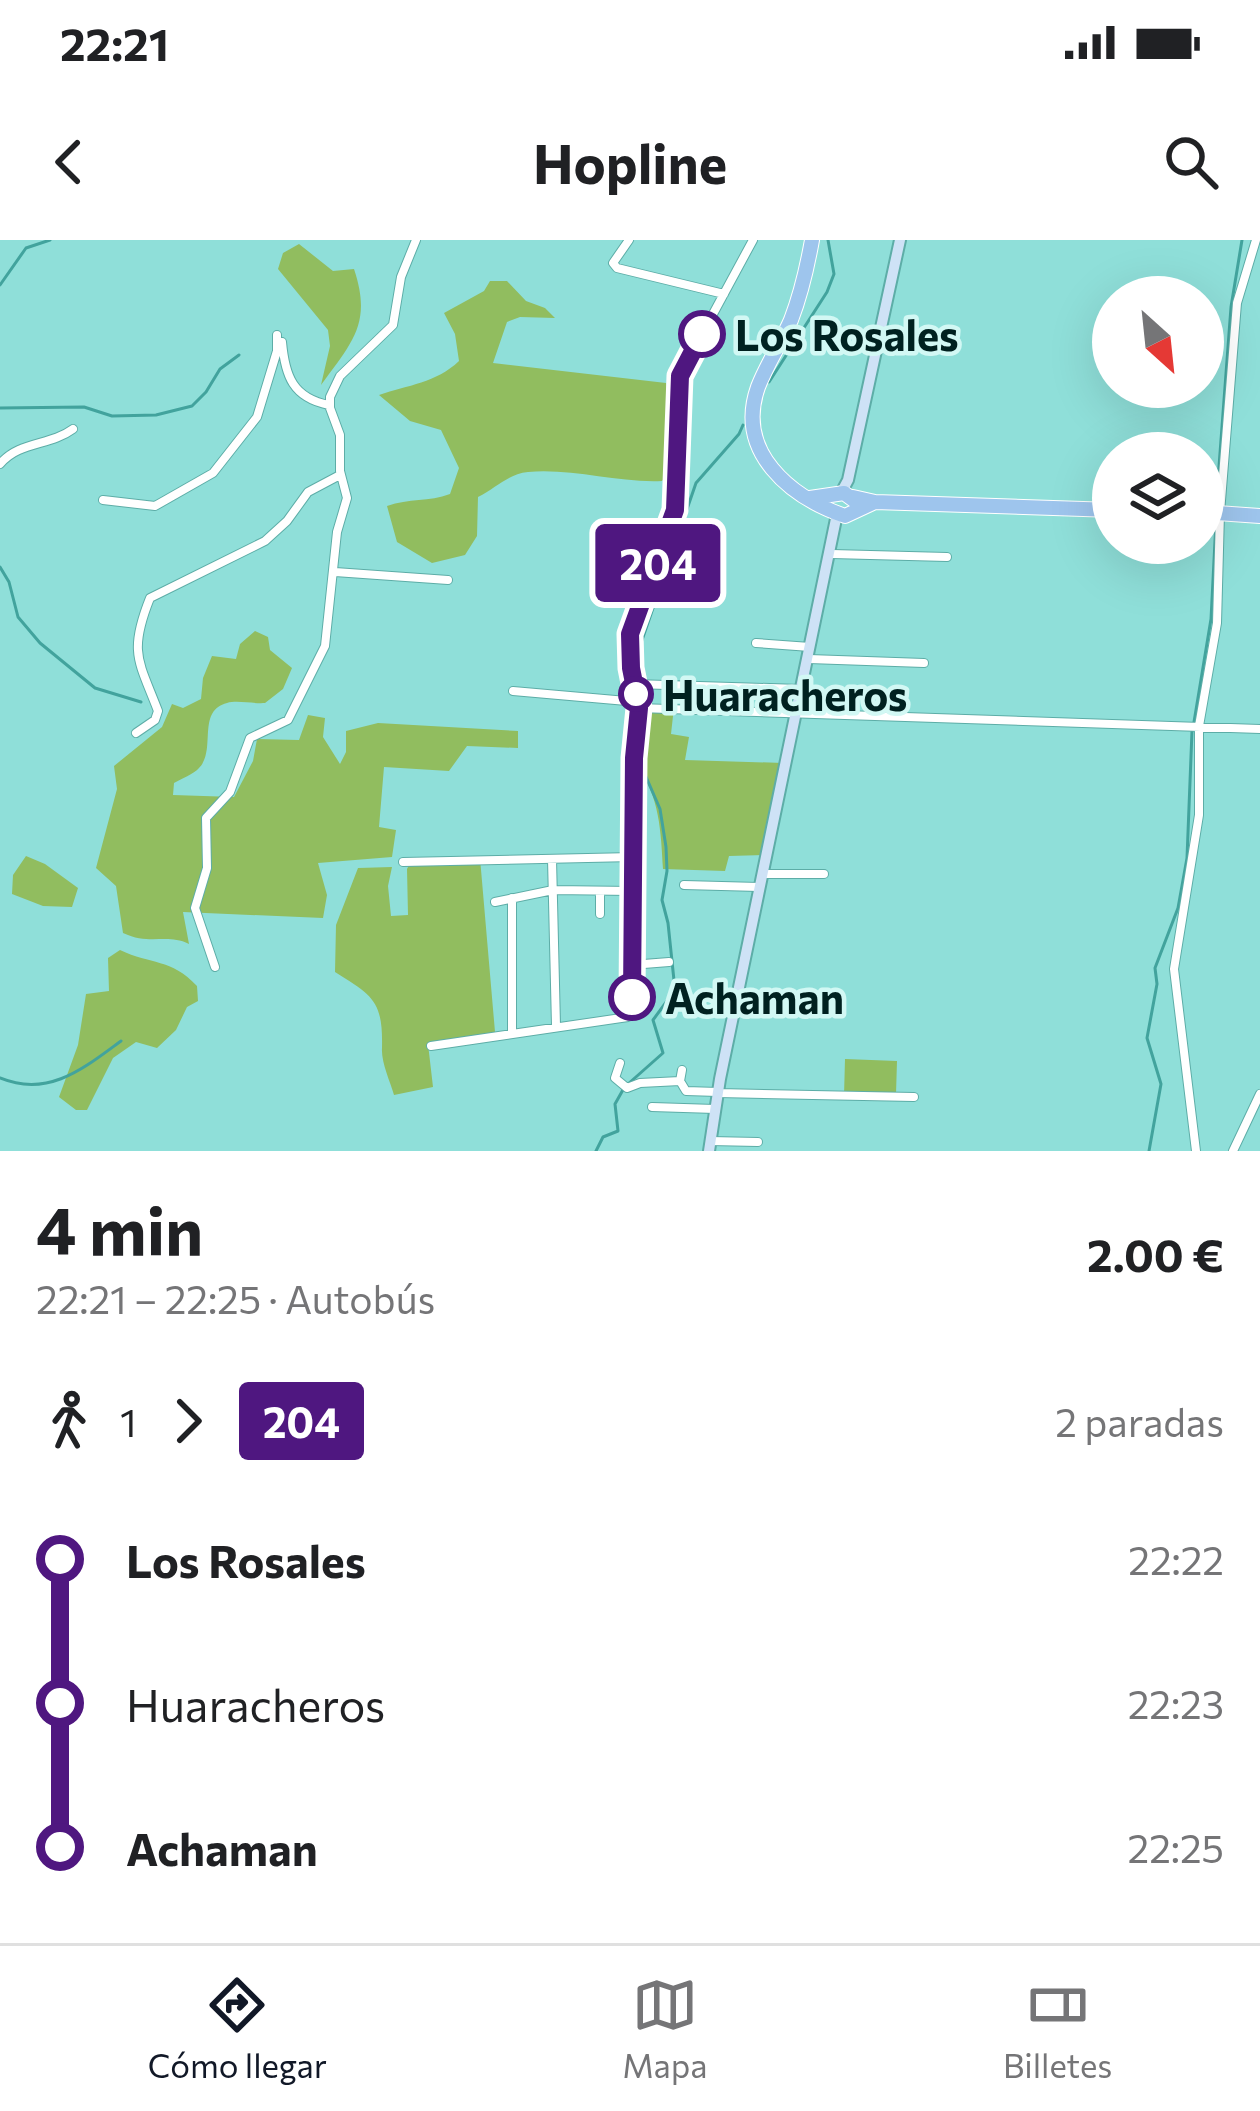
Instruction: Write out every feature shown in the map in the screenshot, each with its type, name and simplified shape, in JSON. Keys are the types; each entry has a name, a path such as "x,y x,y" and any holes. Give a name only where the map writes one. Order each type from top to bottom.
{"main road":[{"path":"812,240 802,290 760,381 753,420 760,451 788,487 810,498 844,504 1092,508"},
{"path":"710,1146 761,880 900,240"},
{"path":"1224,513 1260,516"}],"street":[{"path":"215,967 195,908 207,868 206,818 230,792 250,738 284,725 291,716 325,646 337,532 347,498 340,475 340,435 329,405 338,380 391,328 401,277 416,240"},
{"path":"629,240 613,262 616,268 724,293"},
{"path":"431,1046 628,1017 632,1012 638,705 630,634 675,510 680,376 753,240"},
{"path":"1224,464 1237,304 1256,240"},
{"path":"104,500 155,506 203,481 246,434 261,406 277,335 293,387 306,398 329,405"},
{"path":"0,464 17,449 56,440 73,429"},
{"path":"136,734 155,720 158,711 144,685 135,649 150,598 265,541 287,521 308,491 340,475"},
{"path":"832,554 947,557"},
{"path":"1196,1151 1174,969 1199,815 1199,727 1216,623 1218,564"},
{"path":"334,572 448,580"},
{"path":"755,644 924,663"},
{"path":"634,684 802,689"},
{"path":"513,691 638,705 797,714 1260,729"},
{"path":"403,862 633,856"},
{"path":"552,859 556,1026"},
{"path":"684,885 824,874"},
{"path":"495,902 553,890 632,891"},
{"path":"600,891 600,914"},
{"path":"512,898 512,1033"},
{"path":"631,965 669,962"},
{"path":"620,1063 616,1078 625,1086 680,1082"},
{"path":"682,1070 680,1082 686,1090 914,1097"},
{"path":"1233,1151 1260,1094"},
{"path":"652,1108 715,1109"},
{"path":"710,1146 758,1142"}],"green space":[{"path":"299,244 333,271 354,269 359,288 356,331 321,385 330,346 328,330 278,269 283,253"},
{"path":"490,281 507,281 526,301 555,318 520,317 507,322 493,363 666,383 670,406 667,475 662,481 545,471 514,475 478,497 477,536 465,555 432,563 397,542 387,506 450,494 459,468 441,430 410,421 379,395 431,379 459,361 455,334 444,313 484,291"},
{"path":"255,631 268,637 270,650 292,668 283,689 265,703 231,702 218,707 209,722 204,760 197,770 174,783 173,795 234,797 253,761 257,739 299,740 308,715 325,718 323,737 340,764 346,752 346,731 378,723 518,731 518,748 467,746 449,771 384,767 379,827 396,830 392,857 318,863 327,895 323,918 183,912 189,944 123,933 116,886 96,868 117,789 114,766 162,727 172,704 183,708 201,699 212,656 236,659 240,644"},
{"path":"647,706 674,707 671,734 689,737 685,760 783,763 764,855 729,856 725,871 663,869 655,802 636,766"},
{"path":"26,856 78,888 72,907 43,906 12,894 13,875"},
{"path":"413,857 480,858 495,1032 428,1044 433,1087 394,1095 383,1059 378,1010 367,994 335,972 336,925 358,868 392,867 388,886 391,916 408,915 407,869"},
{"path":"120,950 178,971 197,986 198,1001 187,1007 176,1030 157,1048 136,1042 113,1058 87,1110 76,1110 59,1097 78,1045 86,994 109,991 108,958"},
{"path":"845,1059 897,1061 896,1094 844,1096"}],"waterway":[{"path":"0,285 26,248 50,240"},
{"path":"769,382 827,292 834,274 828,240"},
{"path":"1222,432 1231,307 1242,240"},
{"path":"0,408 84,407 112,416 156,415 192,406 220,369 239,355"},
{"path":"641,643 696,483 743,425"},
{"path":"1194,722 1211,619 1214,564"},
{"path":"0,567 18,617 40,643 95,688 141,702"},
{"path":"1149,1151 1161,1084 1147,1038 1157,984 1155,968 1178,908 1187,858 1192,731"},
{"path":"628,1084 663,1053 653,1020 675,990 662,900 666,847 660,809 640,763 642,732"},
{"path":"0,1078 50,1082 79,1070 121,1041"},
{"path":"596,1151 603,1137 618,1131 615,1104 624,1088"}],"bus line":[{"name":"204","path":"632,997 634,758 639,708 630,634 670,531 675,510 680,376 702,334"}],"place":[{"name":"Los Rosales","path":"702,334"},
{"name":"Huaracheros","path":"636,694"},
{"name":"Achaman","path":"632,997"}]}
